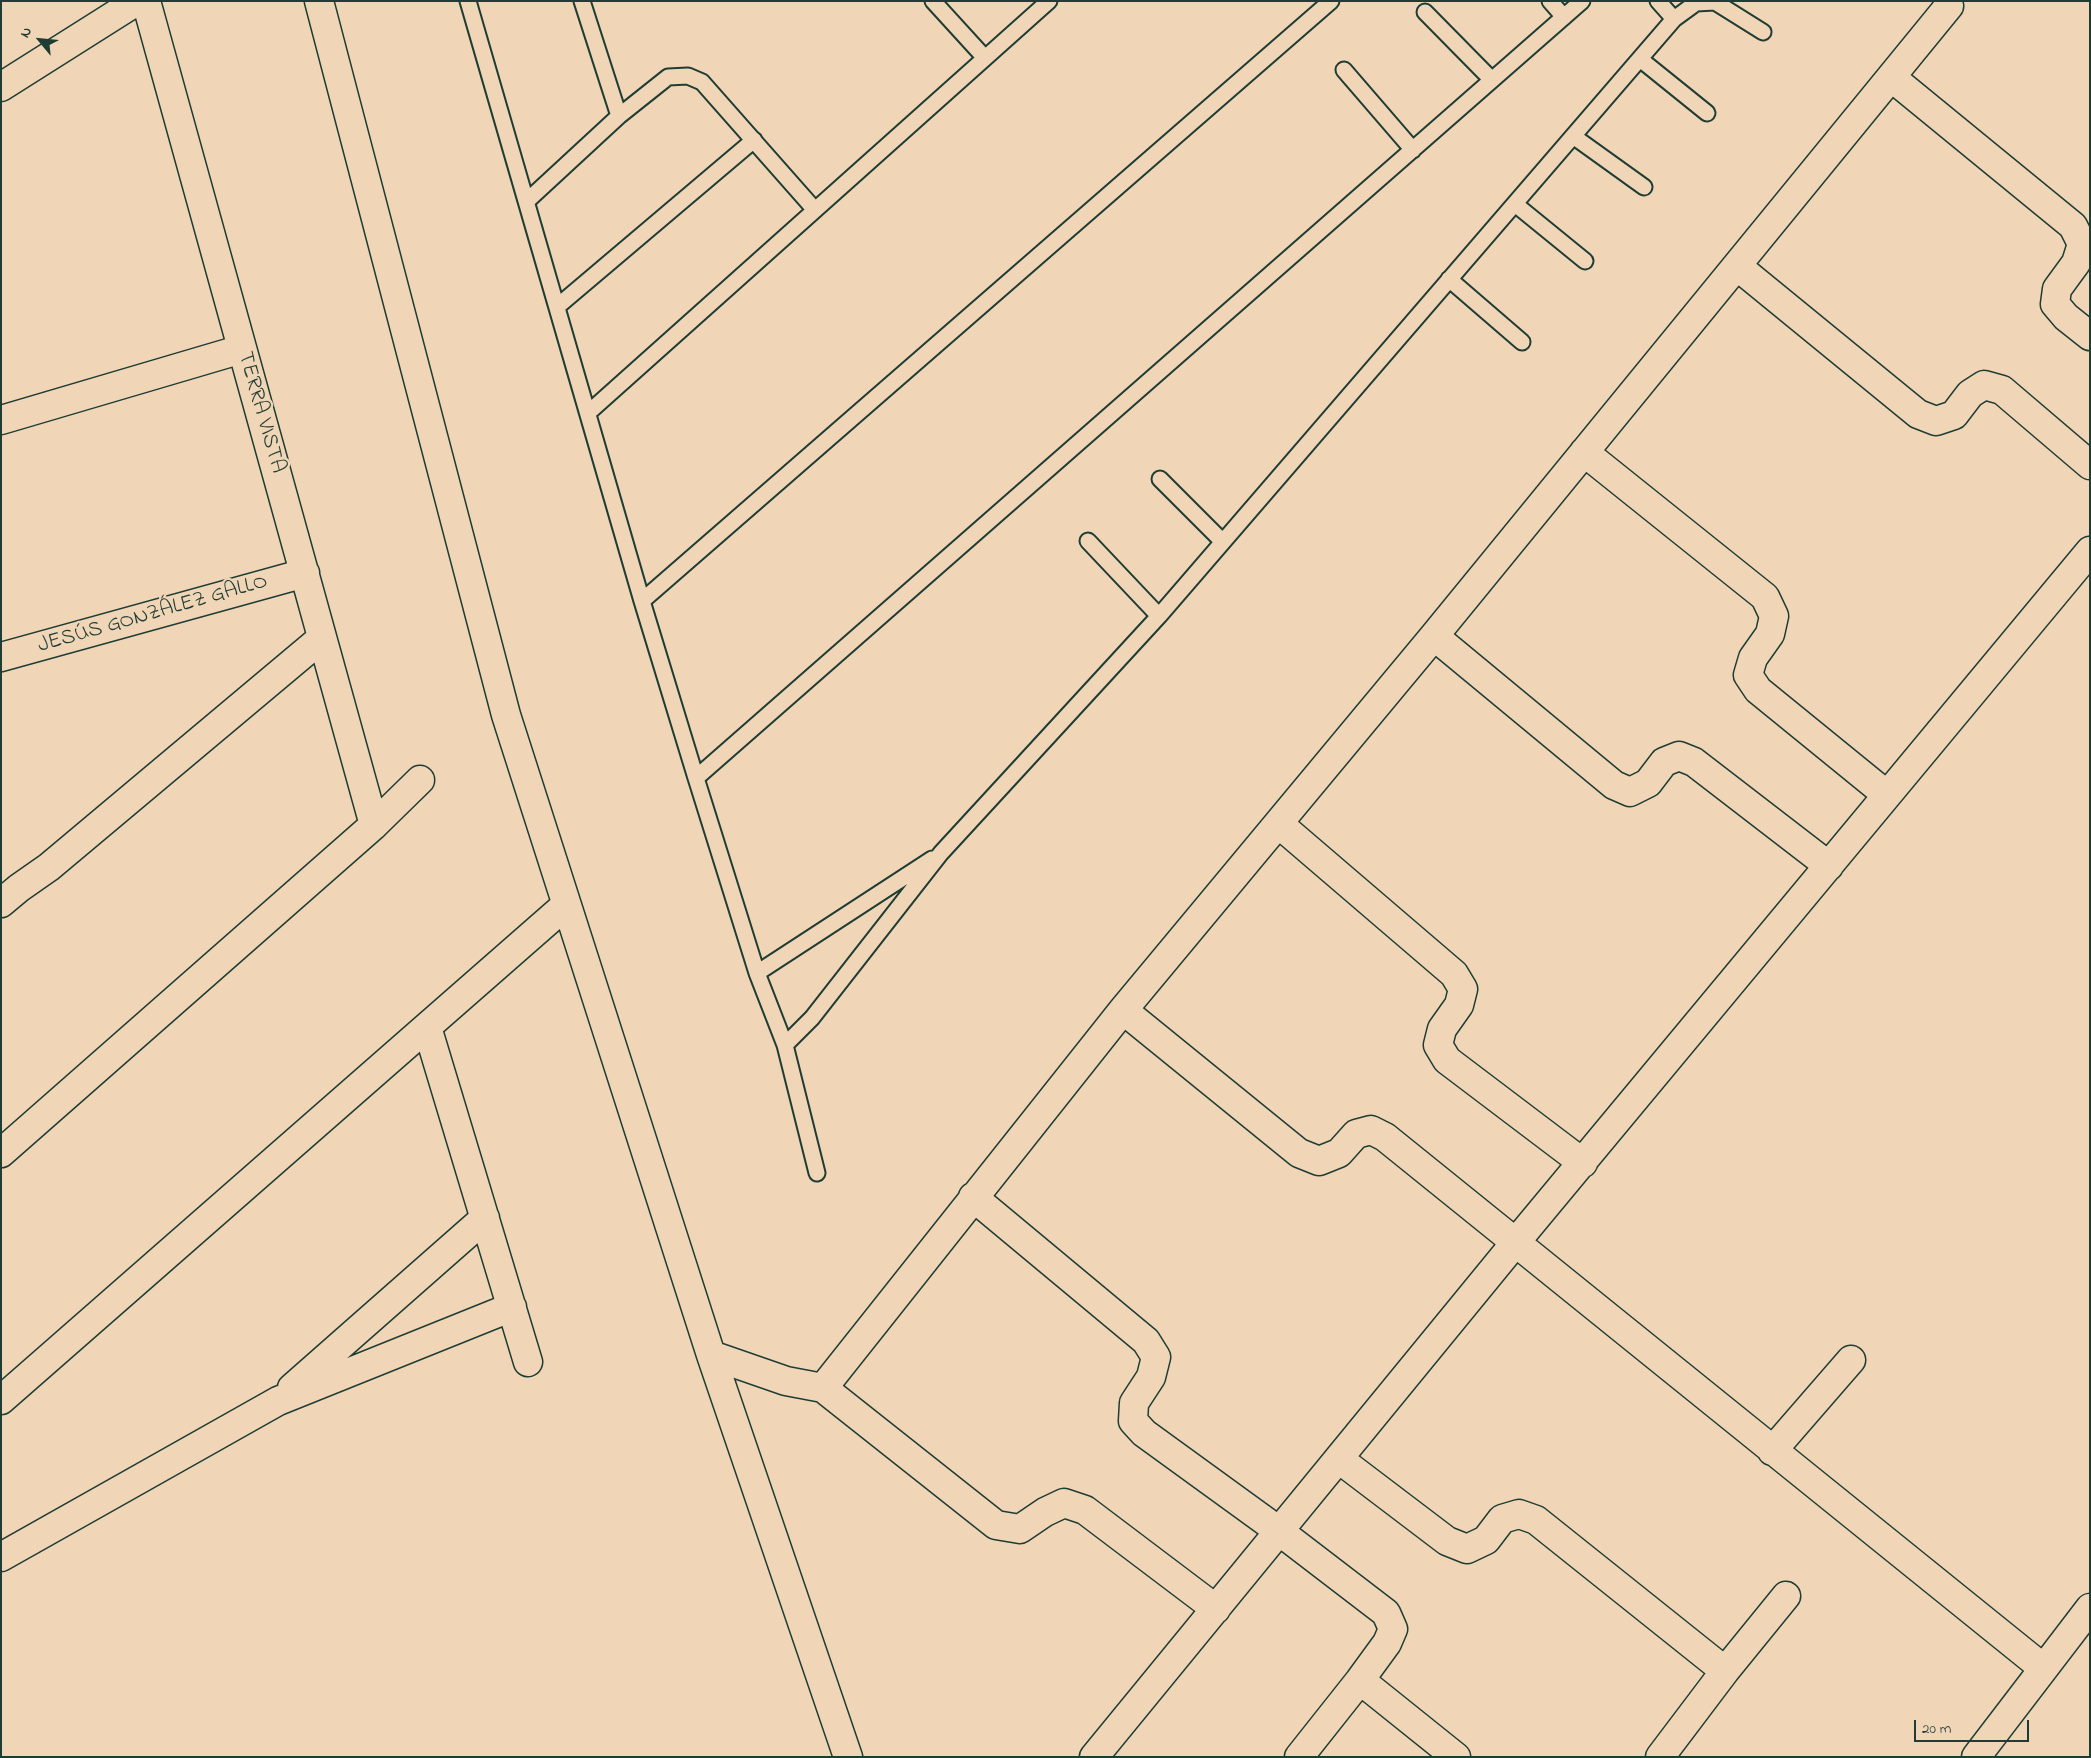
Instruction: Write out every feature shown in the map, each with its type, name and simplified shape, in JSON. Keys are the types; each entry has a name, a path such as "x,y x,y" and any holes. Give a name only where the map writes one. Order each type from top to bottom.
{"street":[{"path":"1,87 137,1"},
{"name":"TERRA VISTA","path":"146,1 374,826"},
{"path":"319,1 506,715 711,1355 848,1757"},
{"path":"823,1388 1123,1010 1434,636 1949,6"},
{"path":"1891,77 2073,226 2082,244 2076,262 2057,289 2055,304 2066,317 2090,336"},
{"path":"1736,266 1918,414 1936,421 1954,415 1970,394 1984,385 2002,390 2090,465"},
{"path":"1,420 242,349"},
{"path":"1584,452 1764,597 1774,616 1770,634 1753,658 1748,675 1758,690 1887,795"},
{"path":"1094,1757 1515,1243 2090,551"},
{"name":"JESÚS GONZÁLEZ GALLO","path":"1,657 305,572"},
{"path":"1434,636 1614,785 1630,792 1648,783 1664,762 1679,756 1694,762 1829,866"},
{"path":"7,894 49,867 322,638"},
{"path":"1,1153 374,826 420,780"},
{"path":"1278,824 1454,974 1463,989 1459,1006 1442,1029 1438,1045 1447,1060 1583,1163"},
{"path":"1,1400 566,905"},
{"path":"1123,1010 1299,1152 1319,1161 1339,1153 1356,1134 1370,1130 1384,1137 2043,1668"},
{"path":"427,1026 528,1362"},
{"path":"973,1197 1146,1340 1156,1357 1151,1377 1134,1403 1133,1421 1144,1433 1386,1613 1393,1629 1387,1643 1298,1757"},
{"path":"278,1401 485,1218"},
{"path":"5,1549 278,1401 512,1307"},
{"path":"711,1355 786,1381 823,1388 996,1525 1020,1529 1045,1512 1064,1503 1085,1510 1216,1609"},
{"path":"1772,1451 1851,1360"},
{"path":"1339,1458 1447,1540 1467,1548 1486,1540 1502,1519 1519,1514 1536,1520 1725,1671"},
{"path":"1660,1757 1725,1671 1786,1596"},
{"path":"1976,1757 2090,1608"},
{"path":"1360,1680 1456,1757"}],"lane":[{"path":"468,1 642,601 757,972 785,1045 817,1173"},
{"path":"582,1 618,116"},
{"path":"933,1 985,58"},
{"path":"588,413 1049,1"},
{"path":"642,601 1331,1"},
{"path":"1550,1 1564,17"},
{"path":"696,778 1582,1"},
{"path":"1658,1 1674,19"},
{"path":"785,1045 812,1018 941,853 1159,616 1674,19 1696,3 1715,2 1763,32"},
{"path":"1425,12 1492,80"},
{"path":"1640,59 1707,113"},
{"path":"1344,70 1412,150"},
{"path":"527,201 618,116 668,77 688,76 702,82 816,210"},
{"path":"1573,136 1644,187"},
{"path":"558,306 754,140"},
{"path":"1515,204 1585,261"},
{"path":"1450,280 1522,342"},
{"path":"1160,479 1223,542"},
{"path":"1088,541 1159,616"},
{"path":"757,972 941,853"}]}
